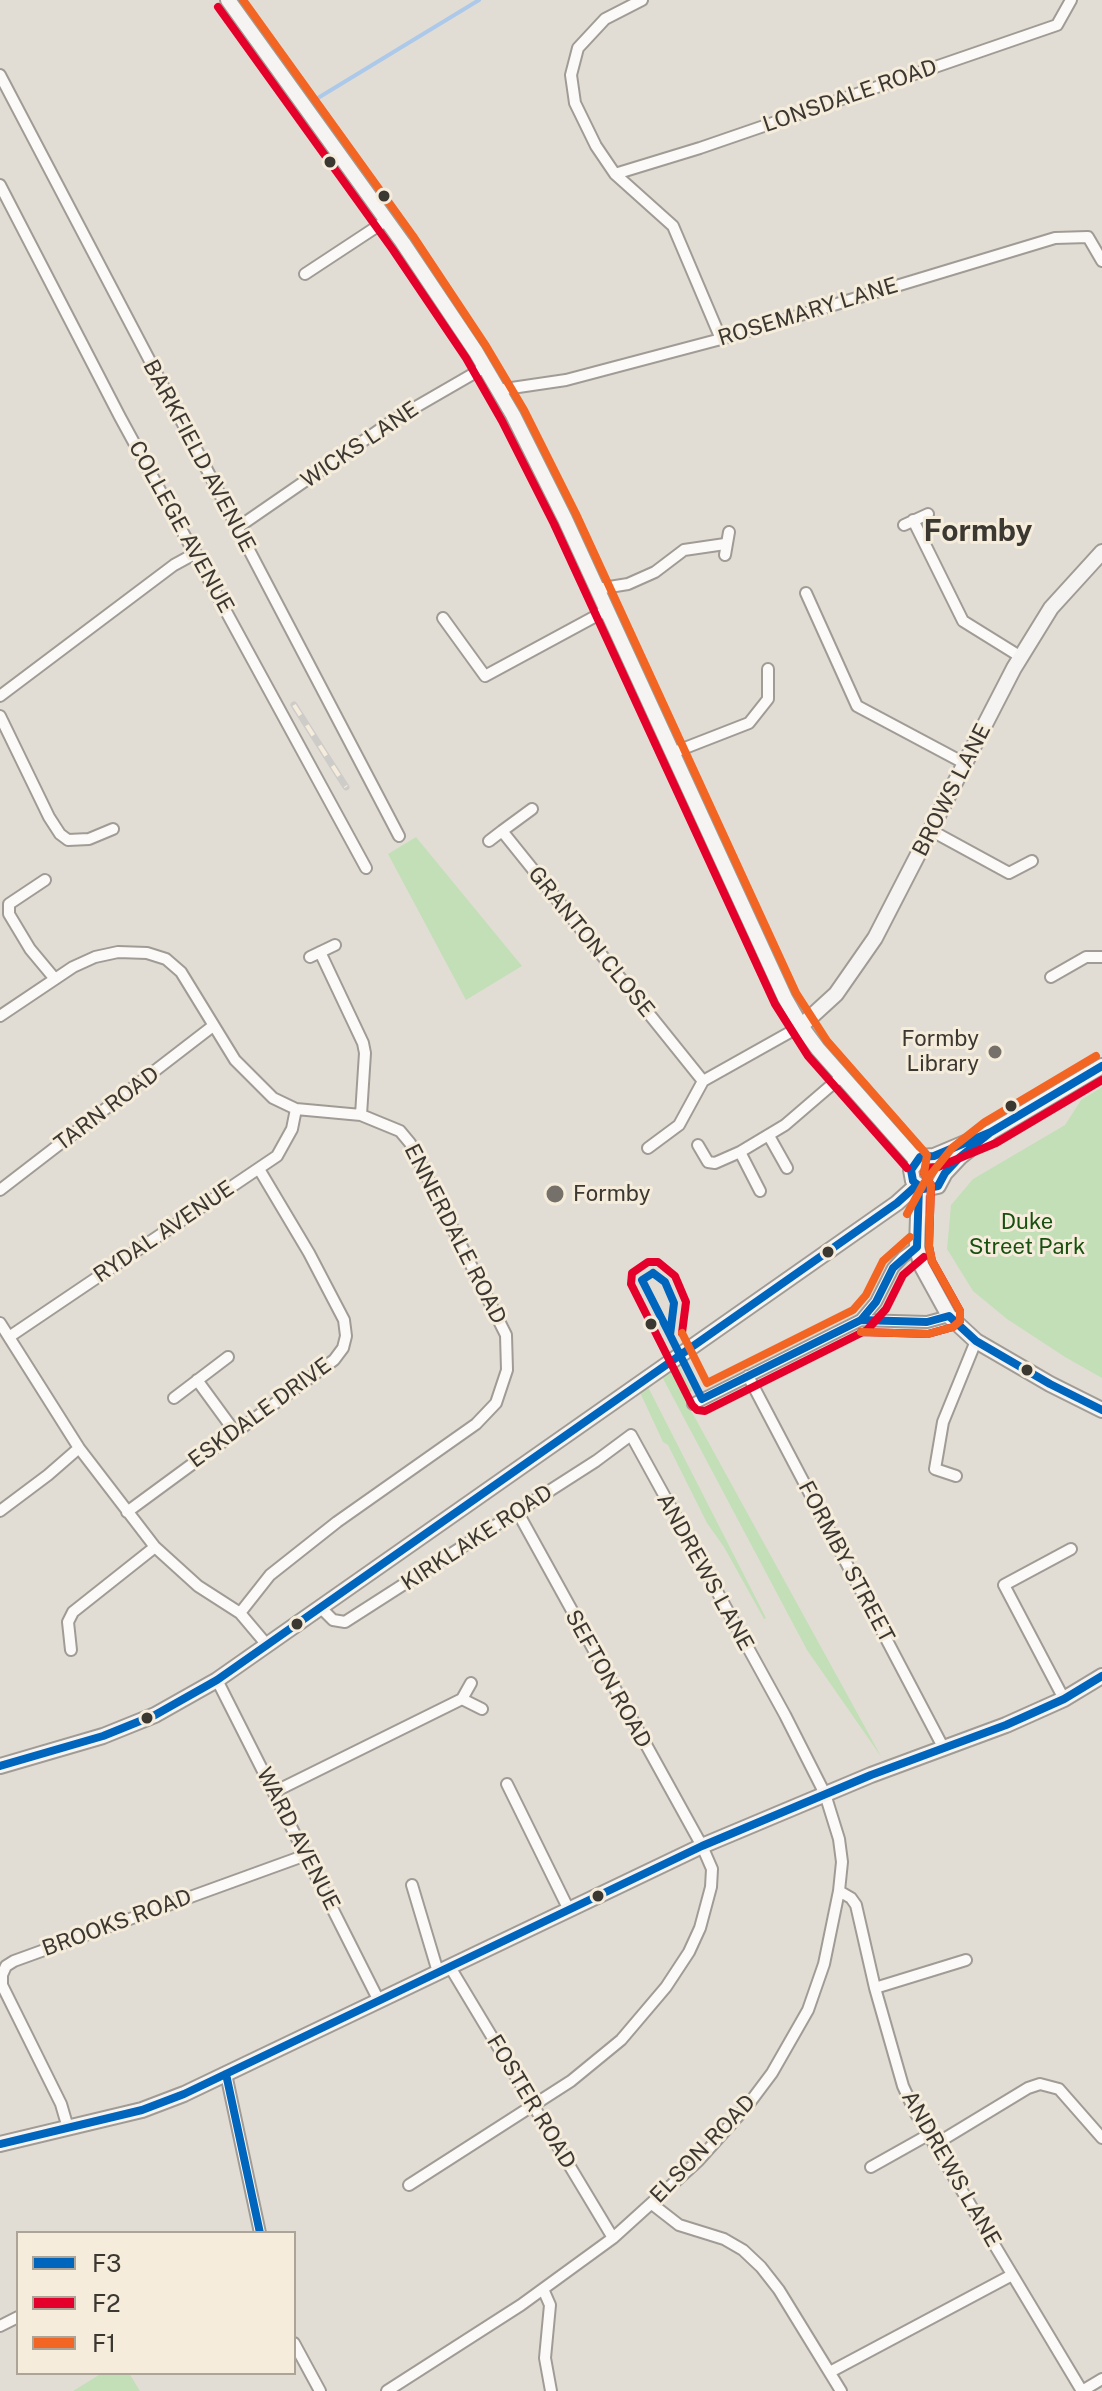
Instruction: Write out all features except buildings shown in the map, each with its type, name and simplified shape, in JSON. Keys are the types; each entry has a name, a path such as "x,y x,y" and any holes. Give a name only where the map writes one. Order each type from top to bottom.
{"street":[{"path":"228,0 387,220 485,367 513,415 607,610 778,984 801,1026 916,1160"},
{"path":"642,0 605,19 578,48 571,75 575,103 596,146 615,174 673,226 721,339"},
{"name":"LONSDALE ROAD","path":"615,174 700,148 1057,25 1071,0"},
{"name":"BARKFIELD AVENUE","path":"0,75 399,836"},
{"name":"COLLEGE AVENUE","path":"0,185 120,417 366,868"},
{"path":"305,274 387,220"},
{"name":"ROSEMARY LANE","path":"498,390 566,380 721,339 1055,238 1088,237 1102,261"},
{"name":"WICKS LANE","path":"237,528 395,419 485,367"},
{"path":"928,514 909,522 963,621 1021,657"},
{"path":"597,589 628,584 655,572 684,550 725,550 729,532"},
{"name":"BROWS LANE","path":"801,1026 836,994 875,938 1021,657 1051,608 1102,552"},
{"path":"0,696 174,565 196,553"},
{"path":"806,593 857,706 964,763"},
{"path":"443,618 485,676 607,610"},
{"path":"672,753 749,723 768,699 768,669"},
{"path":"0,716 60,834 68,840 89,839 113,829"},
{"path":"489,841 532,809"},
{"name":"GRANTON CLOSE","path":"502,831 703,1081"},
{"path":"932,831 1009,873 1032,861"},
{"path":"45,880 9,904 9,914 30,949 55,979"},
{"path":"335,945 315,954 363,1043 361,1115"},
{"name":"ENNERDALE ROAD","path":"0,1016 55,979 95,957 118,952 147,953 166,959 181,972 235,1060 273,1098 296,1109 361,1115 400,1131 410,1143 506,1335 507,1370 496,1403 476,1424 337,1522 270,1575 240,1613"},
{"path":"1051,977 1086,957 1102,957"},
{"name":"TARN ROAD","path":"0,1190 213,1026"},
{"path":"648,1148 679,1125 703,1081 801,1026"},
{"path":"934,1156 991,1132 1102,1066"},
{"path":"698,1145 708,1162 715,1163 740,1152 785,1125 842,1076"},
{"name":"RYDAL AVENUE","path":"9,1337 277,1156 287,1143 296,1109"},
{"path":"923,1187 942,1183 945,1173 960,1157 991,1132"},
{"path":"769,1136 787,1168"},
{"path":"740,1152 760,1191"},
{"path":"945,1173 943,1162 934,1156 924,1155 916,1160 911,1170 923,1187 917,1247 928,1282 949,1316 976,1341 1102,1410"},
{"name":"ESKDALE DRIVE","path":"127,1512 334,1360 343,1348 346,1336 344,1320 259,1169"},
{"name":"KIRKLAKE ROAD","path":"0,1766 103,1736 155,1715 217,1680 923,1187"},
{"path":"693,1404 861,1320 876,1302 893,1268 917,1247"},
{"path":"861,1320 927,1322 949,1316"},
{"path":"0,1323 79,1448 155,1547 198,1586 240,1613 267,1645"},
{"path":"956,1476 935,1469 943,1422 976,1341"},
{"path":"174,1398 228,1357"},
{"name":"FORMBY STREET","path":"748,1376 943,1747"},
{"path":"197,1380 235,1432"},
{"name":"KIRKLAKE ROAD","path":"321,1608 333,1620 345,1622 596,1461 631,1435"},
{"name":"ANDREWS LANE","path":"631,1435 825,1794"},
{"path":"0,1511 79,1448"},
{"name":"SEFTON ROAD","path":"409,2185 534,2107 589,2068 621,2040 677,1971 700,1928 711,1887 712,1869 702,1846 517,1511"},
{"path":"71,1650 68,1622 73,1612 155,1547"},
{"path":"1064,1699 1004,1585 1071,1549"},
{"path":"0,2144 142,2110 226,2074 702,1846 871,1775 1006,1725 1064,1699 1102,1676"},
{"name":"WARD AVENUE","path":"217,1680 378,1999"},
{"path":"274,1792 462,1699 471,1683"},
{"path":"462,1699 482,1709"},
{"path":"507,1784 569,1910"},
{"name":"ELSON ROAD","path":"387,2391 543,2289 613,2238 698,2161 748,2105 790,2046 808,2010 824,1964 842,1862 839,1839 825,1794"},
{"name":"BROOKS ROAD","path":"68,2128 61,2104 4,1989 1,1974 6,1966 306,1855"},
{"name":"FOSTER ROAD","path":"412,1885 444,1969 534,2107 613,2238"},
{"name":"ANDREWS LANE","path":"839,1891 856,1905 875,1988 903,2086 928,2135 1082,2391"},
{"path":"875,1988 966,1960"},
{"path":"226,2074 260,2231"},
{"path":"934,2145 1028,2088 1040,2084 1059,2089 1102,2138"},
{"path":"871,2167 928,2135"},
{"path":"652,2204 679,2225 724,2239 752,2259 779,2290 841,2391"},
{"path":"830,2372 1012,2275"},
{"path":"543,2289 550,2305 545,2358 551,2391"},
{"path":"296,2347 320,2391"},
{"path":"1082,2391 1102,2379"}],"green space":[{"path":"416,837 522,966 466,1000 388,854"},
{"name":"Duke Street Park","path":"1102,1087 1102,1378 1007,1319 973,1291 947,1249 951,1205 973,1179 1065,1125 1081,1100"},
{"path":"675,1359 692,1391 683,1396 882,1758 807,1650 659,1371"},
{"path":"645,1381 766,1618 707,1523 668,1445 663,1442 637,1386"},
{"path":"99,2375 130,2375 140,2391 73,2391"}],"waterway":[{"path":"313,101 479,0"}],"railway":[{"path":"294,705 346,787"}],"transit line":[{"name":"F1","path":"243,0 413,236 524,410 576,514 796,993 827,1041 927,1155 924,1173 931,1185 929,1246 932,1261 960,1311 960,1321 953,1327 928,1334 861,1332"},
{"name":"F2","path":"218,7 393,250 466,358 554,524 775,1004 808,1056 907,1168"},
{"name":"F1","path":"907,1214 924,1183 952,1148 985,1122 1096,1056"},
{"name":"F3","path":"991,1132 1102,1066"},
{"name":"F2","path":"861,1332 928,1334 953,1327 960,1321 960,1311 932,1261 929,1246 931,1185 924,1173 926,1168 938,1167 996,1143 1102,1080"},
{"name":"F3","path":"991,1132 960,1157 938,1186 923,1189 913,1181 911,1170 920,1157 934,1156 991,1132"},
{"name":"F3","path":"0,1766 103,1736 155,1715 217,1680 897,1203 917,1185"},
{"name":"F3","path":"670,1335 702,1399 861,1320 876,1302 893,1268 917,1247 919,1186"},
{"name":"F1","path":"682,1333 707,1383 853,1310 866,1295 883,1261 910,1237"},
{"name":"F2","path":"682,1333 686,1302 675,1276 658,1262 648,1262 632,1273 631,1284 692,1405 697,1410 705,1411 867,1330 886,1309 903,1275 924,1257"},
{"name":"F3","path":"653,1273 665,1282 674,1303 670,1335 642,1280 653,1273"},
{"name":"F3","path":"861,1320 927,1322 949,1316 976,1341 1102,1410"},
{"name":"F3","path":"0,2144 142,2110 184,2094 702,1846 871,1775 1006,1725 1064,1699 1102,1676"},
{"name":"F3","path":"226,2074 260,2231"}],"place":[{"name":"Formby Library","path":"995,1052"},
{"name":"Formby","path":"555,1194"}],"district":[{"name":"Formby","path":"978,532"}]}
